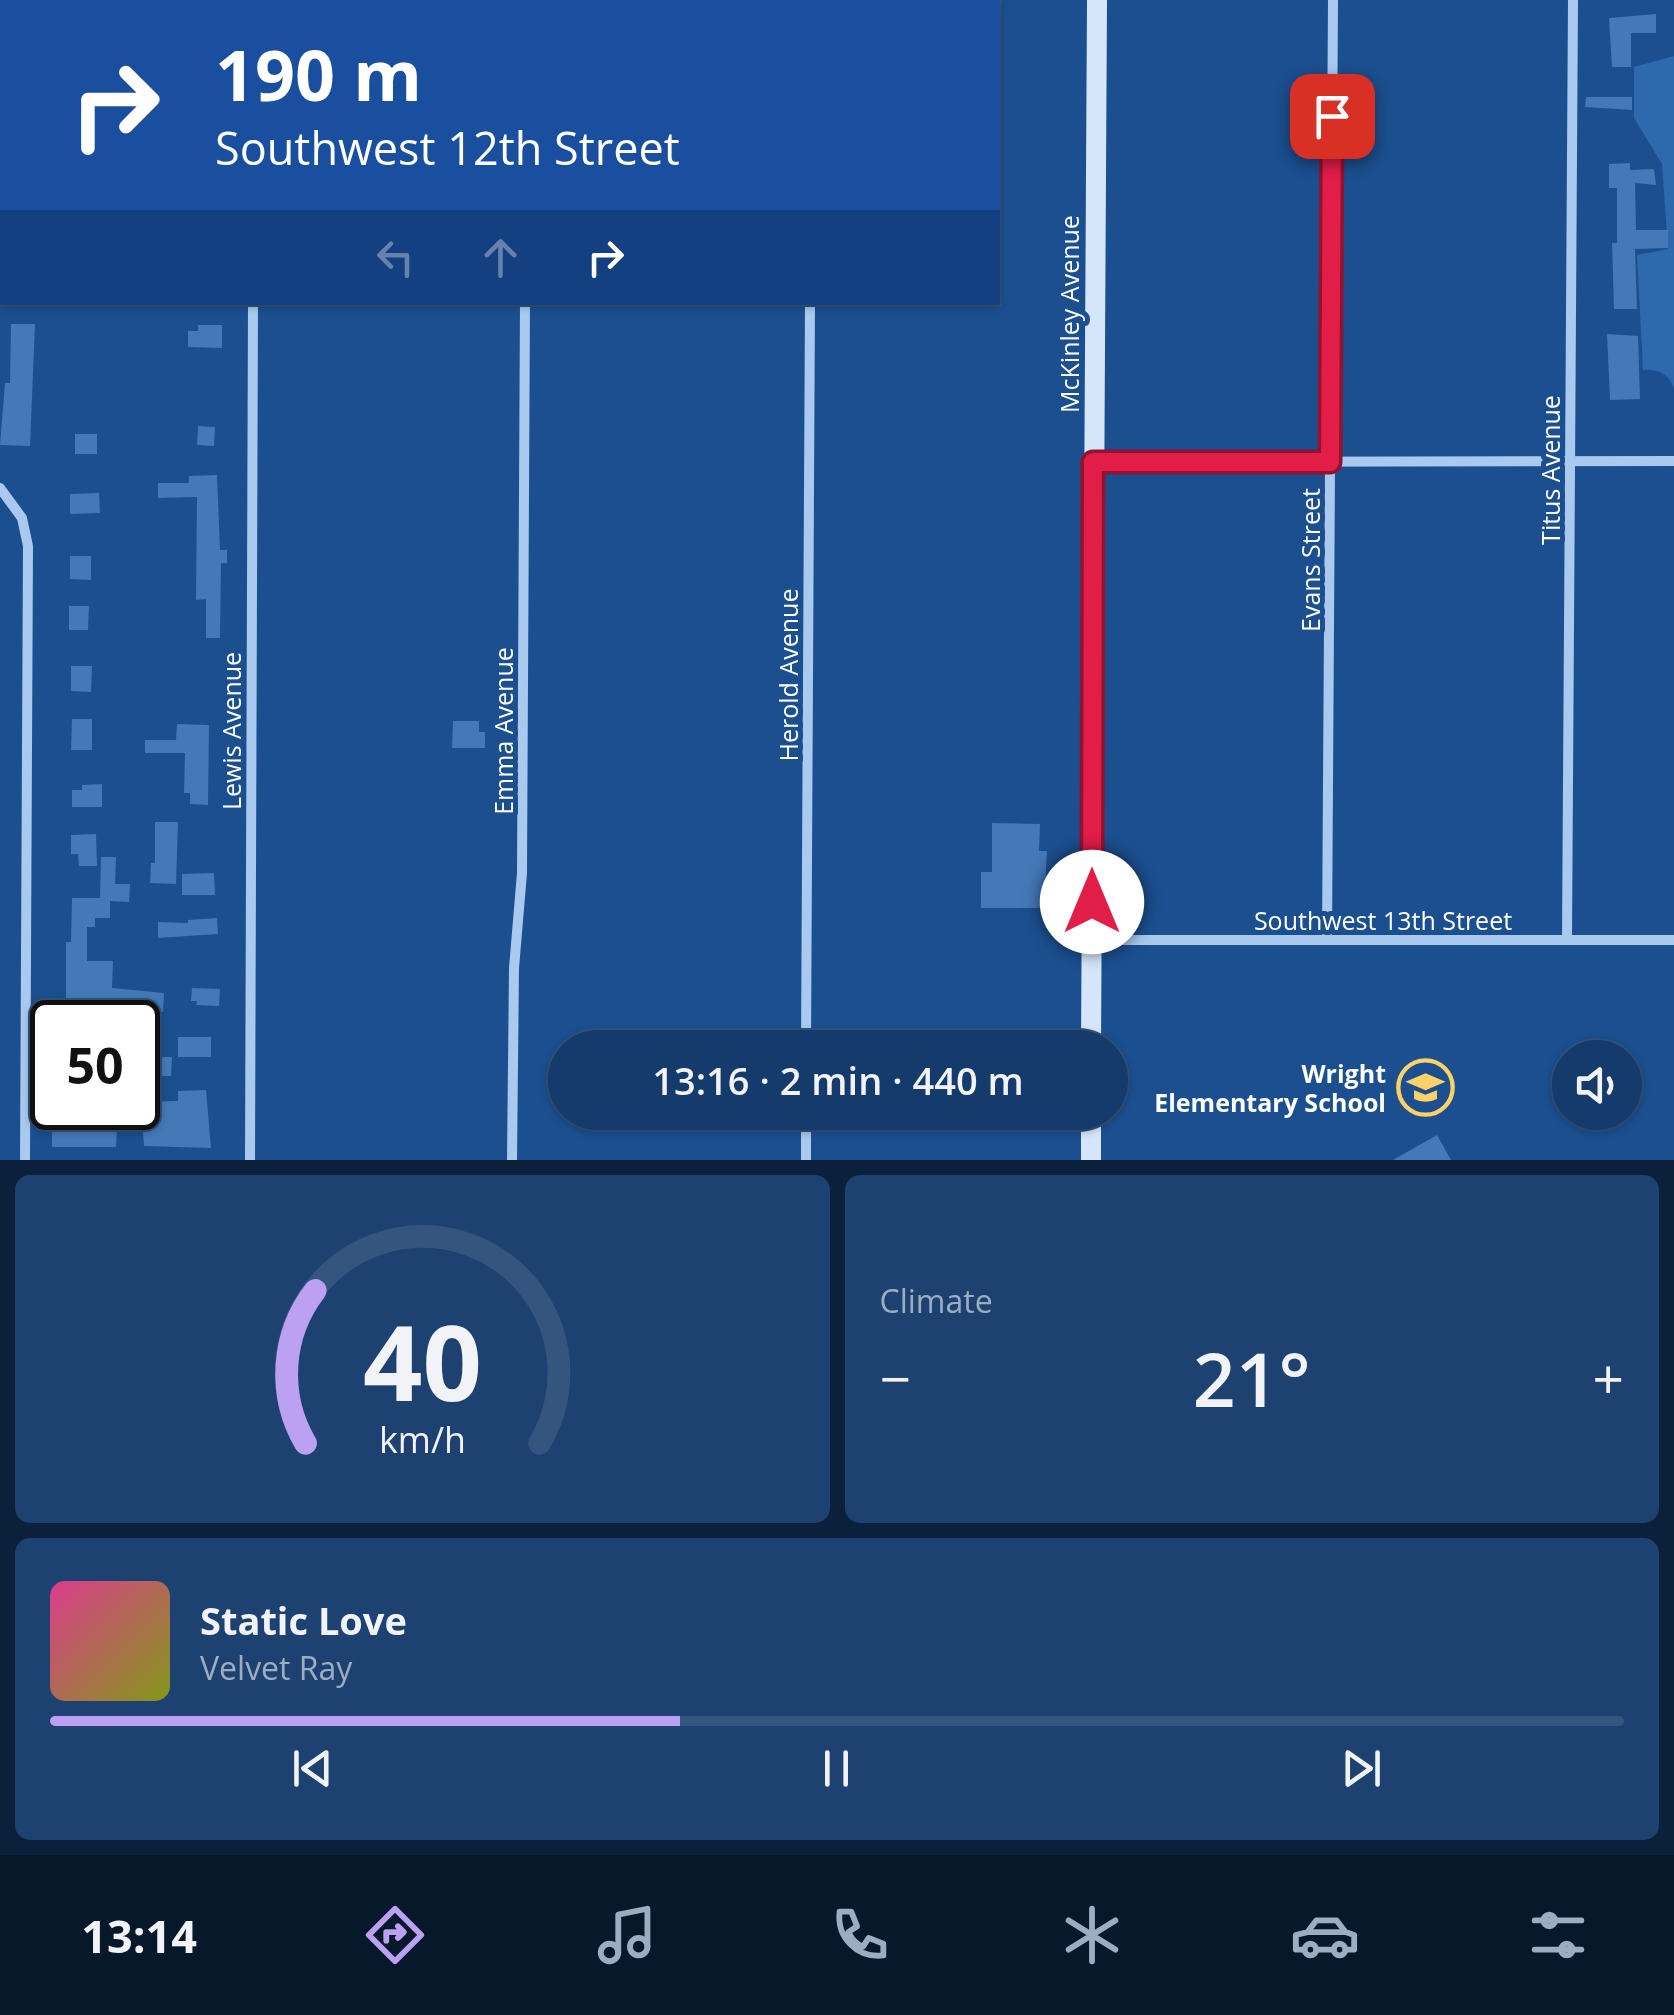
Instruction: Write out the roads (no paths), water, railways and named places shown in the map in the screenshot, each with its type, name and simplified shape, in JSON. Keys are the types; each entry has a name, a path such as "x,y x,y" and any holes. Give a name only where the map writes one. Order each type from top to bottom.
{"main road":[{"name":"McKinley Avenue","path":"1091,1030 1097,0"},
{"path":"1090,1160 1091,1130"}],"street":[{"name":"Evans Street","path":"1327,940 1333,0"},
{"name":"Titus Avenue","path":"1567,940 1573,0"},
{"name":"Lewis Avenue","path":"250,1160 253,305"},
{"name":"Emma Avenue","path":"512,1160 514,968 522,874 526,305"},
{"name":"Herold Avenue","path":"806,1030 810,305"},
{"path":"1093,462 1674,461"},
{"path":"0,488 22,518 28,546 25,1160"},
{"name":"Southwest 13th Street","path":"1091,940 1674,940"},
{"path":"806,1130 806,1160"}],"place":[{"name":"Wright Elementary School","path":"1425,1087"}]}
